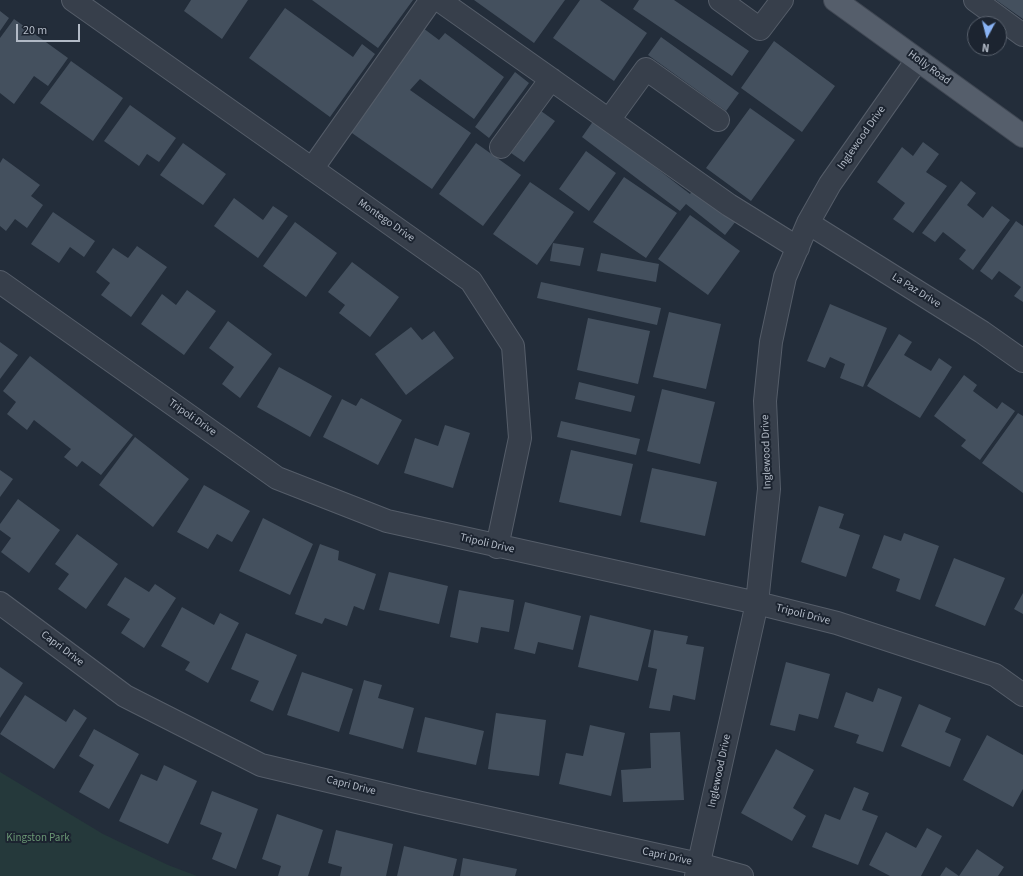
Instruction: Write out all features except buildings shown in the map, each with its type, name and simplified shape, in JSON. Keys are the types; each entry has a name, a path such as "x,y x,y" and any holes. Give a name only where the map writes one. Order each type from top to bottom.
{"main road":[{"name":"Holly Road","path":"835,0 1023,136"}],"street":[{"name":"Montego Drive","path":"73,0 471,281 512,346 520,438 497,547"},
{"path":"312,169 431,0"},
{"path":"438,0 729,205 798,248"},
{"path":"720,0 760,29 782,0"},
{"path":"974,0 1023,35"},
{"name":"Inglewood Drive","path":"698,870 757,603 768,489 765,402 771,342 785,278 808,223 830,184 917,60"},
{"path":"609,120 646,69 718,120"},
{"path":"501,147 551,79"},
{"name":"La Paz Drive","path":"808,223 982,332 1023,361"},
{"name":"Tripoli Drive","path":"0,282 277,478 387,521 497,547 757,603 837,623 995,675 1023,695"},
{"name":"Capri Drive","path":"0,603 125,696 261,764 698,870 742,876"}],"green space":[{"name":"Kingston Park","path":"0,772 103,834 168,865 197,876 0,876"}]}
